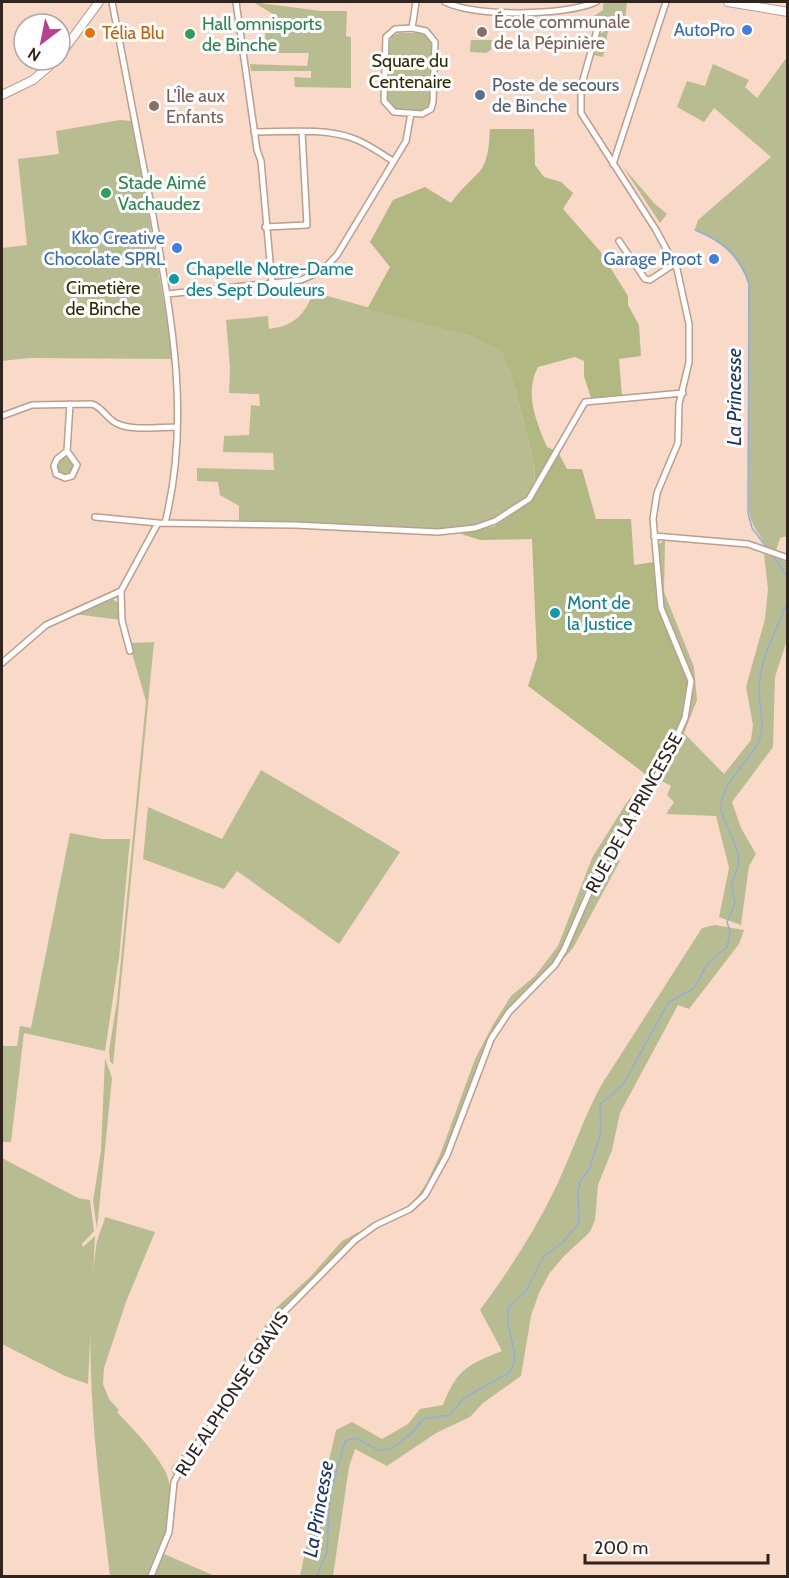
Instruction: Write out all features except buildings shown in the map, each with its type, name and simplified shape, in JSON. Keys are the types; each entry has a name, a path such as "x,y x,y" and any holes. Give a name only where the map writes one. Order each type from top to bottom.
{"main road":[{"path":"72,39 99,2"},
{"path":"728,2 784,9"},
{"path":"2,95 33,80 42,72"}],"street":[{"path":"112,2 167,294 178,366 172,482 165,523"},
{"path":"236,2 254,132 261,161 265,227 272,284"},
{"path":"412,28 416,2"},
{"path":"445,2 463,8 506,14 596,2"},
{"path":"613,164 666,2"},
{"name":"RUE DE LA PRINCESSE","path":"422,1200 447,1155 491,1039 509,1012 555,965 564,950 602,863 661,770 685,718 691,681 661,608 654,536 654,503 676,451 679,404 688,371 690,338 683,292 674,264 656,230 585,122 579,100 598,27"},
{"path":"412,28 426,31 435,42 432,106 427,113 394,112 384,101 386,37 395,29 412,28"},
{"path":"167,294 307,279 331,263 410,131 411,113"},
{"path":"254,132 302,132 352,138 393,161"},
{"path":"265,227 307,225 302,132"},
{"path":"620,241 645,279 650,280 674,264"},
{"path":"95,517 158,523 438,532 475,528 495,520 529,499 585,402 683,393"},
{"path":"67,451 57,459 54,466 56,474 65,478 72,476 77,465 67,451 70,404"},
{"path":"2,416 32,405 95,405 120,425 176,427"},
{"path":"130,651 122,621 121,591 158,523"},
{"path":"654,536 716,540 764,550 788,558"},
{"path":"2,663 46,625 121,591"},
{"name":"RUE ALPHONSE GRAVIS","path":"152,1576 169,1532 174,1482 178,1472 218,1417 272,1327 355,1240 422,1200"}],"green space":[{"path":"253,2 321,11 347,11 346,36 351,37 351,88 295,87 294,77 311,78 311,71 251,71 250,64 307,66 309,53 267,53 265,33 282,33 281,19"},
{"path":"627,2 625,22 610,21 603,57 594,55 598,34 604,32 607,26 594,16 603,10 603,4"},
{"name":"Square du Centenaire","path":"399,33 425,33 431,39 431,101 425,110 397,110 388,102 389,43 392,36"},
{"path":"471,40 492,40 491,50 486,53 470,52"},
{"path":"787,57 788,536 780,538 776,551 767,549 752,523 749,512 748,283 739,264 727,250 695,229 698,220 771,157 714,108 704,122 677,107 687,81 705,86 713,64 749,80 745,87 757,98"},
{"name":"Cimetière de Binche","path":"120,120 132,121 174,359 30,358 2,361 2,248 27,245 18,159 59,154 56,131"},
{"path":"490,129 534,129 535,165 544,177 561,182 573,193 563,209 600,251 628,296 628,305 639,325 641,356 619,359 622,396 591,398 584,376 584,361 575,357 538,367 532,387 532,397 536,417 547,447 558,452 567,469 582,469 596,519 631,519 634,565 654,562 659,611 681,659 689,692 686,714 678,734 652,779 528,686 537,658 532,539 480,540 461,534 495,526 533,500 535,467 512,378 501,350 470,336 367,309 390,267 370,242 393,200 425,187 451,203 483,167 488,151"},
{"path":"623,167 654,203 667,214 660,223"},
{"path":"317,293 470,336 501,349 512,378 535,467 533,491 486,521 453,529 239,522 239,506 220,495 218,482 197,481 197,468 274,470 273,453 223,452 224,436 249,435 251,405 260,406 259,394 229,393 230,367 226,320 268,316 269,329 284,326 301,315 312,296"},
{"path":"65,457 71,460 74,466 71,472 65,475 59,472 56,466 59,460"},
{"path":"665,539 664,592 694,667 697,700 684,733 724,774 751,740 753,725 746,687 765,619 768,589 764,554 787,562 787,640 775,677 773,747 732,802 741,828 756,854 749,866 741,925 719,917 729,868 716,816 666,814 674,802 667,795 671,786 658,779 677,745 689,712 692,683 689,667 662,603 657,546"},
{"path":"113,599 118,603 121,620 74,614"},
{"path":"154,642 113,1065 109,1051 117,1001 146,701 129,643"},
{"path":"261,770 400,852 339,944 237,871 224,889 143,859 148,807 222,839"},
{"path":"652,779 614,836 587,886 561,954 505,1013 481,1054 447,1149 430,1186 417,1203 389,1216 413,1203 426,1184 440,1155 475,1059 494,1023 511,996 535,976 558,946 592,858 625,805 640,786"},
{"path":"70,833 102,839 130,839 119,958 105,1051 24,1033 11,1142 2,1142 2,1046 17,1046 20,1026 31,1028"},
{"path":"610,852 620,861 573,948 542,983 567,949"},
{"path":"715,925 744,930 739,944 689,1009 678,1005 620,1113 612,1150 598,1185 595,1220 590,1232 564,1256 549,1274 539,1293 531,1316 521,1376 483,1403 470,1417 436,1433 387,1466 355,1449 349,1467 333,1576 300,1576 323,1468 327,1469 336,1430 352,1422 382,1439 408,1424 420,1409 443,1405 453,1384 464,1370 502,1351 480,1310 501,1281 547,1205 602,1084 702,928"},
{"path":"105,1058 112,1078 97,1229 93,1201 101,1151"},
{"path":"2,1158 78,1198 90,1200 94,1231 82,1244 83,1247 95,1236 88,1384 65,1376 2,1344"},
{"path":"105,1217 155,1232 126,1302 104,1368 103,1384 109,1399 119,1410 117,1412 154,1454 169,1481 171,1495 168,1524 148,1576 110,1576 105,1535 93,1412 90,1329 96,1247"},
{"path":"366,1228 277,1316 235,1380 220,1411 173,1474 171,1468 212,1419 238,1368 276,1308 310,1277 342,1241"},
{"path":"164,1554 215,1576 154,1576"}],"waterway":[{"name":"La Princesse","path":"695,230 714,239 729,250 741,264 749,284 748,513 752,528 767,548"},
{"name":"La Princesse","path":"772,554 788,578"},
{"name":"La Princesse","path":"317,1576 327,1552 330,1494 345,1441 355,1438 378,1450 392,1447 399,1444 423,1419 450,1415 464,1398 510,1372 514,1348 508,1323 509,1307 526,1291 544,1256 561,1244 579,1223 578,1191 581,1180 590,1168 601,1131 600,1104 623,1085 668,1003 694,988 708,963 727,947 730,932 727,922 735,903 731,884 739,859 722,813 722,799 730,782 757,745 762,732 759,691 762,667 788,600"}],"place":[{"name":"AutoPro","path":"747,30"},
{"name":"École communale de la Pépinière","path":"482,32"},
{"name":"Télia Blu","path":"90,33"},
{"name":"Hall omnisports de Binche","path":"190,34"},
{"name":"Poste de secours de Binche","path":"480,95"},
{"name":"L'Île aux Enfants","path":"154,106"},
{"name":"Stade Aimé Vachaudez","path":"106,193"},
{"name":"Kko Creative Chocolate SPRL","path":"177,248"},
{"name":"Garage Proot","path":"714,259"},
{"name":"Chapelle Notre-Dame des Sept Douleurs","path":"174,279"},
{"name":"Mont de la Justice","path":"555,613"}]}
